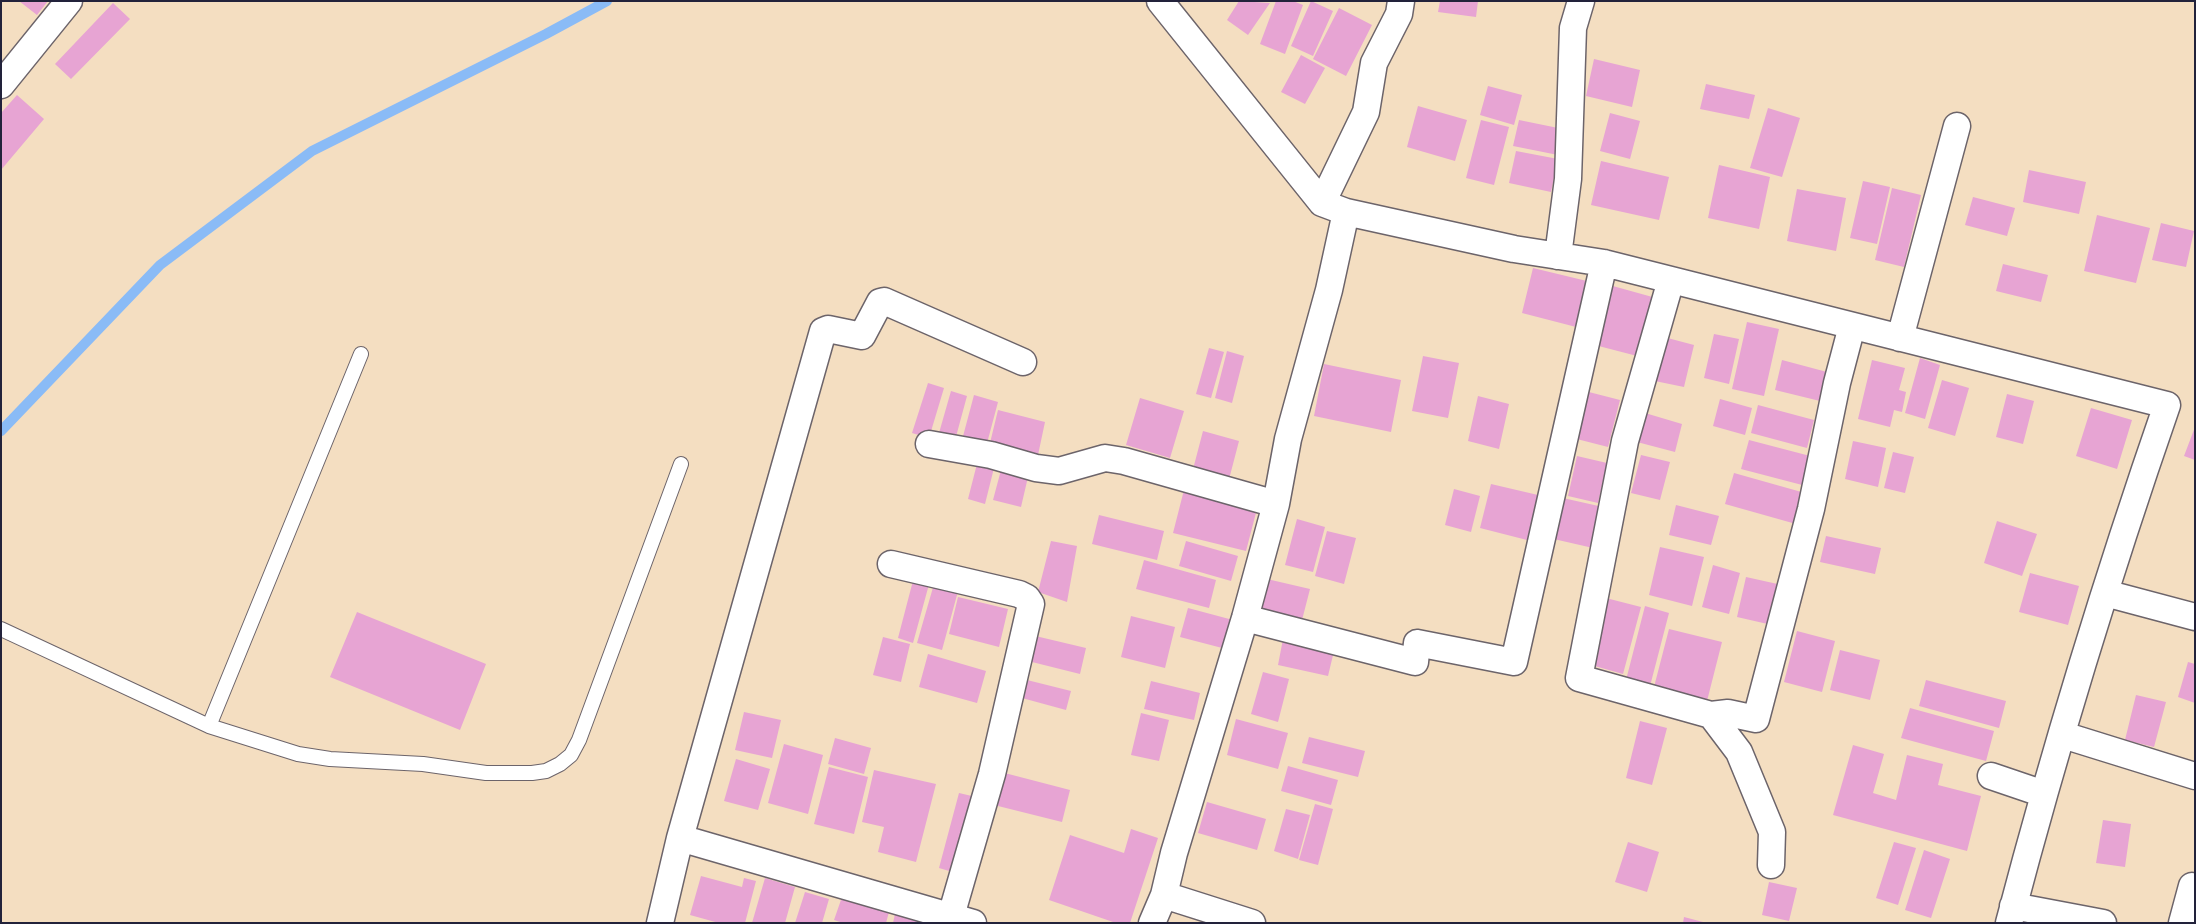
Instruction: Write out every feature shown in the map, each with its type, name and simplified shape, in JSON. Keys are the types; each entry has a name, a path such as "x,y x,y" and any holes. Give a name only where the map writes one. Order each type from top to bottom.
{"street":[{"path":"1,85 69,1"},
{"path":"1160,1 1322,203 1346,212 1514,249 1604,263 2166,405 2104,594 2044,794 2011,914 2103,923"},
{"path":"1322,203 1366,112 1374,63 1399,14 1401,1"},
{"path":"1558,256 1568,179 1573,28 1581,1"},
{"path":"1900,338 1957,126"},
{"path":"1152,923 1164,895 1177,844 1245,618 1276,504 1288,438 1329,290 1346,212"},
{"path":"1245,618 1415,662 1417,643 1514,662 1604,263"},
{"path":"1671,280 1625,441 1579,678 1711,716 1728,713 1756,719 1811,509 1837,383 1852,326"},
{"path":"660,923 680,838 823,331 828,329 862,336 880,302 884,301 1023,362"},
{"path":"929,444 991,455 1036,468 1059,471 1105,458 1276,504"},
{"path":"680,838 962,920 992,774 1031,604 1027,598 1019,594 891,564"},
{"path":"2104,594 2195,617"},
{"path":"1711,716 1739,752 1772,832 1771,865"},
{"path":"2063,735 2195,776"},
{"path":"1991,776 2044,794"},
{"path":"2182,923 2192,886"},
{"path":"1164,895 1252,923"}],"lane":[{"path":"209,726 361,354"},
{"path":"1,629 209,726 290,752 330,759 423,764 486,773 532,773 546,771 560,764 571,755 579,740 681,464"}],"building":[{"path":"19,1 48,1 37,15"},
{"path":"1239,1 1270,3 1248,35 1227,20"},
{"path":"1276,1 1293,1 1303,5 1285,54 1260,44"},
{"path":"1311,1 1333,11 1313,56 1291,46"},
{"path":"1440,1 1478,1 1476,17 1438,12"},
{"path":"113,3 130,19 71,79 55,64"},
{"path":"1339,8 1372,25 1346,76 1313,59"},
{"path":"1301,55 1325,68 1305,104 1281,92"},
{"path":"1594,59 1640,70 1632,107 1586,96"},
{"path":"1706,84 1755,95 1749,119 1700,109"},
{"path":"1488,86 1522,95 1514,125 1480,115"},
{"path":"17,95 44,119 1,170 1,113"},
{"path":"1418,106 1467,120 1455,161 1407,147"},
{"path":"1768,108 1800,118 1782,177 1750,168"},
{"path":"1610,113 1640,121 1630,159 1600,151"},
{"path":"1481,120 1509,127 1494,185 1466,178"},
{"path":"1519,120 1563,129 1558,155 1513,146"},
{"path":"1516,151 1558,159 1551,192 1509,183"},
{"path":"1601,161 1669,177 1659,220 1591,205"},
{"path":"1719,165 1770,177 1759,229 1708,218"},
{"path":"2029,170 2086,182 2079,214 2023,202"},
{"path":"1863,181 1890,187 1877,244 1850,238"},
{"path":"1892,188 1921,195 1904,267 1875,260"},
{"path":"1797,189 1846,198 1836,251 1787,241"},
{"path":"1973,197 2015,208 2007,236 1965,225"},
{"path":"2097,215 2150,228 2136,283 2084,271"},
{"path":"2161,223 2194,231 2186,267 2152,260"},
{"path":"2003,264 2048,275 2041,302 1996,291"},
{"path":"1533,268 1591,282 1580,328 1522,313"},
{"path":"1602,283 1656,298 1641,357 1587,343"},
{"path":"1747,322 1779,329 1764,396 1732,389"},
{"path":"1714,334 1739,339 1729,384 1704,378"},
{"path":"1660,336 1694,345 1684,387 1650,380"},
{"path":"1209,348 1224,352 1211,398 1196,394"},
{"path":"1227,351 1244,356 1232,403 1215,398"},
{"path":"1423,356 1459,363 1448,418 1412,411"},
{"path":"1920,358 1940,365 1925,419 1905,413"},
{"path":"1782,360 1827,372 1820,401 1775,390"},
{"path":"1872,360 1905,368 1899,390 1906,392 1902,412 1894,410 1890,427 1858,419"},
{"path":"1324,364 1401,380 1391,432 1314,416"},
{"path":"1942,380 1969,388 1955,436 1928,428"},
{"path":"928,383 944,388 929,438 912,433"},
{"path":"1581,390 1620,400 1608,447 1569,437"},
{"path":"951,391 967,396 954,444 937,440"},
{"path":"2007,394 2034,401 2023,444 1996,437"},
{"path":"974,395 998,402 986,447 962,440"},
{"path":"1478,396 1509,404 1499,449 1468,441"},
{"path":"1140,398 1184,411 1170,458 1126,445"},
{"path":"1720,399 1752,408 1745,435 1713,426"},
{"path":"1758,405 1814,420 1807,448 1751,433"},
{"path":"2091,408 2132,420 2117,469 2076,456"},
{"path":"998,410 1045,422 1038,455 990,443"},
{"path":"1645,413 1682,424 1675,452 1637,442"},
{"path":"2195,427 2195,460 2184,456"},
{"path":"1203,431 1239,441 1227,487 1191,477"},
{"path":"1749,440 1814,457 1806,486 1741,469"},
{"path":"1853,441 1886,448 1878,487 1845,479"},
{"path":"1893,452 1914,457 1905,493 1884,488"},
{"path":"1641,455 1670,462 1660,500 1631,493"},
{"path":"979,456 996,460 985,504 968,499"},
{"path":"1577,456 1607,463 1598,503 1568,496"},
{"path":"1001,470 1028,477 1021,507 993,500"},
{"path":"1734,473 1805,493 1796,524 1725,504"},
{"path":"1491,484 1538,495 1527,540 1480,528"},
{"path":"1185,486 1258,505 1246,551 1173,533"},
{"path":"1454,489 1480,496 1471,532 1445,525"},
{"path":"1554,496 1603,507 1593,548 1545,537"},
{"path":"1676,505 1719,516 1711,545 1669,535"},
{"path":"1099,515 1164,531 1157,560 1092,544"},
{"path":"1297,519 1325,527 1313,572 1285,565"},
{"path":"1997,521 2037,534 2022,576 1984,563"},
{"path":"1327,531 1356,538 1344,584 1315,576"},
{"path":"1826,536 1881,548 1875,574 1820,562"},
{"path":"1051,541 1077,546 1067,602 1038,592"},
{"path":"1186,541 1238,556 1231,581 1179,566"},
{"path":"1660,547 1704,557 1692,606 1649,595"},
{"path":"1144,560 1216,580 1209,608 1136,589"},
{"path":"1713,565 1740,573 1729,614 1702,607"},
{"path":"915,573 931,577 913,643 898,638"},
{"path":"2030,573 2079,586 2068,625 2019,612"},
{"path":"936,577 960,584 942,650 917,643"},
{"path":"1746,577 1782,585 1772,625 1737,617"},
{"path":"1267,579 1310,589 1301,624 1259,613"},
{"path":"958,597 1008,609 999,647 949,634"},
{"path":"1602,597 1641,607 1623,674 1584,663"},
{"path":"1645,606 1669,613 1649,690 1625,684"},
{"path":"1188,608 1233,620 1226,649 1180,637"},
{"path":"357,612 486,664 460,730 330,677"},
{"path":"1131,616 1175,627 1165,668 1121,657"},
{"path":"1669,629 1722,642 1707,701 1654,687"},
{"path":"1797,631 1835,641 1822,692 1784,682"},
{"path":"1027,634 1086,648 1080,674 1020,659"},
{"path":"883,637 910,644 901,682 873,675"},
{"path":"1283,639 1334,651 1328,676 1278,665"},
{"path":"1840,650 1880,660 1870,700 1830,690"},
{"path":"928,654 986,671 977,703 919,687"},
{"path":"2188,662 2195,664 2195,703 2178,697"},
{"path":"1263,672 1289,679 1278,722 1251,714"},
{"path":"1027,680 1071,691 1066,710 1022,698"},
{"path":"1926,680 2006,701 1999,728 1919,706"},
{"path":"1151,681 1200,693 1194,720 1144,709"},
{"path":"2136,695 2166,702 2154,747 2125,740"},
{"path":"1910,708 1994,731 1986,761 1901,738"},
{"path":"744,712 781,720 772,758 735,750"},
{"path":"1141,713 1169,720 1159,761 1131,755"},
{"path":"1236,719 1288,733 1278,769 1227,755"},
{"path":"1640,721 1667,728 1652,785 1626,778"},
{"path":"1309,737 1365,751 1358,777 1302,763"},
{"path":"835,738 871,748 864,774 828,764"},
{"path":"784,744 823,755 808,814 768,803"},
{"path":"1853,745 1884,754 1873,793 1896,800 1907,755 1943,764 1938,785 1981,796 1967,851 1833,815"},
{"path":"736,759 770,769 758,810 724,801"},
{"path":"1288,766 1338,780 1331,805 1281,791"},
{"path":"829,767 868,777 854,834 814,824"},
{"path":"874,770 936,784 916,862 878,852 884,827 862,822"},
{"path":"997,771 1070,790 1062,822 990,804"},
{"path":"959,793 976,797 956,873 939,868"},
{"path":"1207,802 1266,819 1257,850 1198,833"},
{"path":"1315,804 1333,809 1318,865 1299,860"},
{"path":"1286,809 1310,815 1298,859 1274,851"},
{"path":"2103,820 2131,824 2125,867 2096,863"},
{"path":"1131,829 1158,838 1130,923 1116,923 1049,900 1070,835 1124,853"},
{"path":"1628,842 1659,852 1647,892 1615,882"},
{"path":"1894,842 1916,848 1898,905 1876,898"},
{"path":"1924,850 1950,859 1931,918 1905,910"},
{"path":"701,876 742,887 744,878 756,881 745,923 719,923 690,915"},
{"path":"765,878 795,887 785,923 752,923"},
{"path":"1769,882 1797,888 1789,921 1762,915"},
{"path":"805,892 829,899 822,923 795,923"},
{"path":"842,897 889,912 886,923 843,923 834,920"},
{"path":"895,914 924,922 924,923 893,923"},
{"path":"1684,917 1703,922 1703,923 1683,923"}],"waterway":[{"path":"1,431 160,265 312,151 546,34 607,1"}]}
